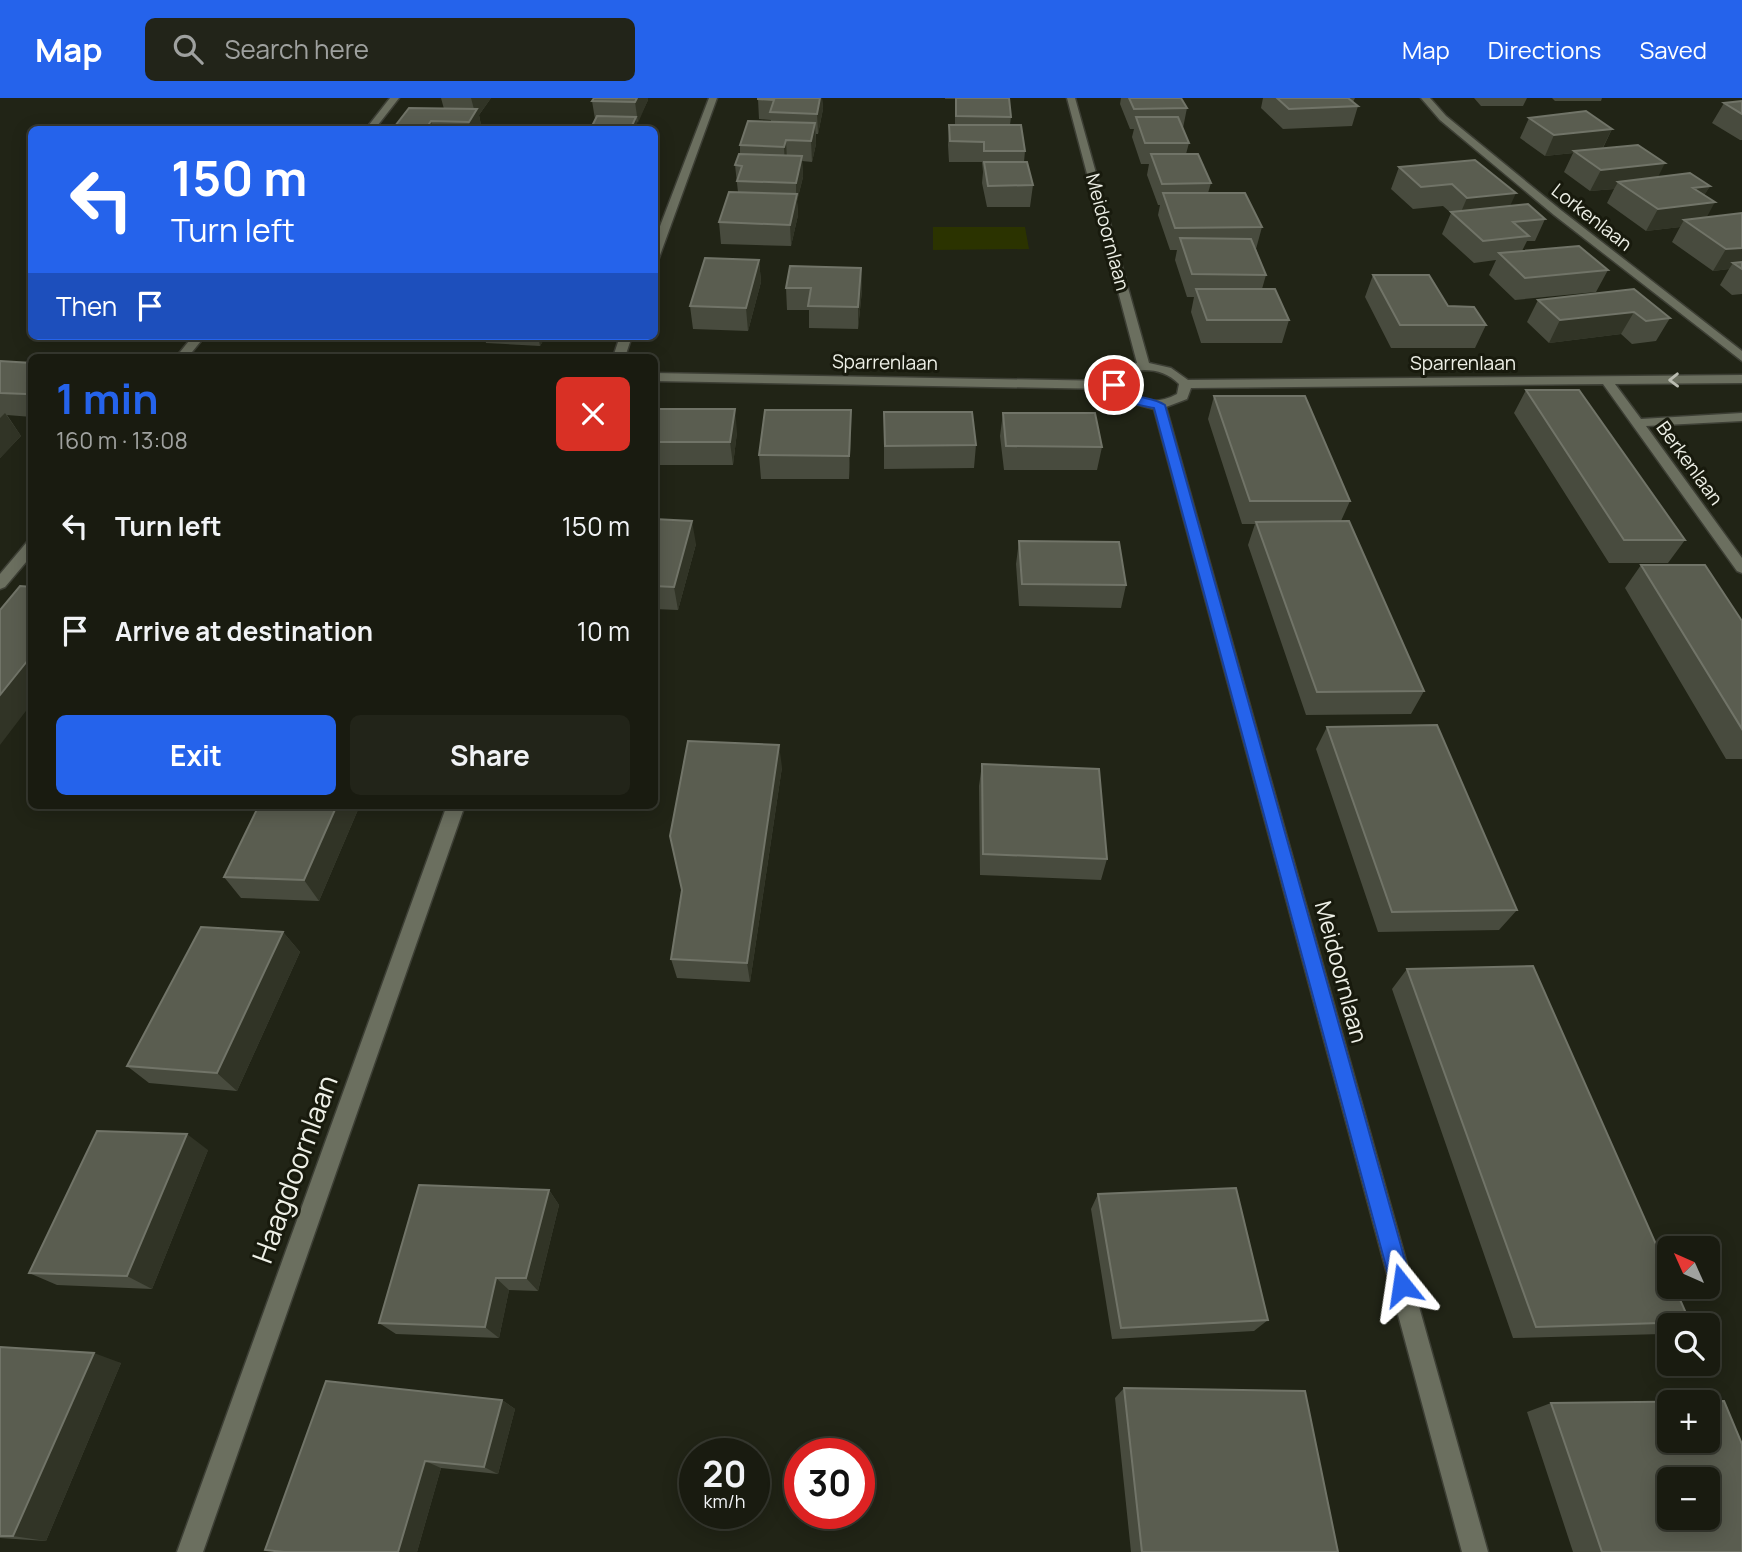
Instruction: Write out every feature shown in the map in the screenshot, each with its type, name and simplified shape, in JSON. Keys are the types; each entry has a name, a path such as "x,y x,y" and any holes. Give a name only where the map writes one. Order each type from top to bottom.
{"street":[{"path":"372,126 395,98"},
{"path":"658,247 713,98"},
{"name":"Meidoornlaan","path":"1071,98 1144,366"},
{"name":"Lorkenlaan","path":"1425,98 1443,118 1558,214 1742,357"},
{"path":"184,354 196,340"},
{"path":"1144,366 1172,372 1185,384 1183,396 1173,402 1159,405 1129,400 1119,393 1114,385 1115,377 1122,371 1144,366"},
{"name":"Sparrenlaan","path":"658,377 1114,385"},
{"name":"Sparrenlaan","path":"1185,384 1742,379"},
{"name":"Berkenlaan","path":"1606,381 1742,568"},
{"name":"Meidoornlaan","path":"1159,405 1475,1552"},
{"path":"1638,423 1742,417"},
{"path":"0,584 28,550"},
{"name":"Haagdoornlaan","path":"190,1552 455,809"}],"green space":[{"path":"933,227 1025,227 1029,249 933,250"}],"building":[{"path":"594,98 637,98 635,102 592,101"},
{"path":"758,98 820,98 817,114 770,112 774,100"},
{"path":"956,98 1009,98 1011,117 956,116"},
{"path":"1129,98 1181,98 1187,108 1134,109"},
{"path":"1277,98 1348,98 1358,106 1289,109"},
{"path":"1742,101 1742,114 1724,103"},
{"path":"409,108 477,109 469,122 431,121 428,126 395,126"},
{"path":"1586,111 1612,129 1554,135 1529,118"},
{"path":"597,116 636,117 632,126 592,126"},
{"path":"1136,117 1178,117 1189,143 1145,143"},
{"path":"748,121 815,123 811,141 786,140 784,147 740,145"},
{"path":"949,125 1021,125 1025,151 984,151 984,142 950,141"},
{"path":"1638,145 1665,163 1601,170 1574,151"},
{"path":"739,154 802,156 796,183 737,181 742,166 735,165"},
{"path":"1151,154 1198,154 1211,183 1162,184"},
{"path":"1475,160 1516,193 1467,198 1452,184 1421,187 1399,167"},
{"path":"984,162 1027,162 1033,185 988,186"},
{"path":"1690,173 1710,186 1693,188 1715,202 1658,209 1618,182"},
{"path":"729,192 797,194 790,225 719,222"},
{"path":"1163,193 1245,193 1262,227 1175,228"},
{"path":"1528,204 1545,219 1513,222 1529,236 1483,241 1451,212"},
{"path":"1742,213 1742,248 1726,249 1684,220"},
{"path":"1180,238 1251,239 1266,275 1192,274"},
{"path":"1579,246 1608,270 1525,278 1499,253"},
{"path":"705,258 759,260 746,308 690,306"},
{"path":"1742,262 1742,269 1733,263"},
{"path":"790,266 861,268 858,307 808,306 811,288 786,288"},
{"path":"1373,275 1429,275 1448,306 1474,307 1486,325 1400,325"},
{"path":"1196,289 1275,289 1289,320 1207,320"},
{"path":"1634,289 1670,318 1646,321 1634,312 1560,320 1538,300"},
{"path":"0,361 28,363 28,392 0,393"},
{"path":"1526,390 1579,390 1685,540 1624,540"},
{"path":"1214,396 1305,396 1350,501 1250,501"},
{"path":"658,409 735,409 730,442 658,442"},
{"path":"765,410 851,410 849,456 759,455"},
{"path":"884,412 972,412 976,445 885,446"},
{"path":"1003,413 1095,413 1102,447 1006,446"},
{"path":"658,519 692,521 674,587 658,586"},
{"path":"1349,521 1424,691 1317,692 1256,522"},
{"path":"1019,541 1119,542 1126,585 1022,584"},
{"path":"1641,565 1705,565 1742,621 1742,729"},
{"path":"20,586 28,587 28,660 0,695 0,610"},
{"path":"1437,725 1517,910 1392,912 1327,727"},
{"path":"688,741 779,745 747,963 671,959 682,890 670,836"},
{"path":"982,764 1099,769 1107,859 983,854"},
{"path":"257,809 335,809 304,880 224,877"},
{"path":"201,927 283,932 217,1073 127,1066"},
{"path":"1533,966 1657,1247 1657,1299 1680,1299 1686,1313 1657,1313 1657,1323 1536,1327 1407,969"},
{"path":"97,1131 187,1134 127,1276 29,1273"},
{"path":"419,1185 549,1190 526,1278 496,1278 485,1327 379,1323"},
{"path":"1236,1188 1268,1320 1121,1328 1098,1194"},
{"path":"0,1347 94,1353 13,1536 0,1536"},
{"path":"326,1381 502,1400 484,1467 425,1461 398,1552 265,1550"},
{"path":"1124,1388 1305,1391 1338,1552 1142,1552"},
{"path":"1720,1401 1724,1401 1742,1444 1742,1552 1602,1552 1551,1403 1657,1402 1657,1453 1720,1453"}],"route":[{"path":"1114,385 1119,393 1129,400 1140,404 1159,405 1402,1285"}]}
